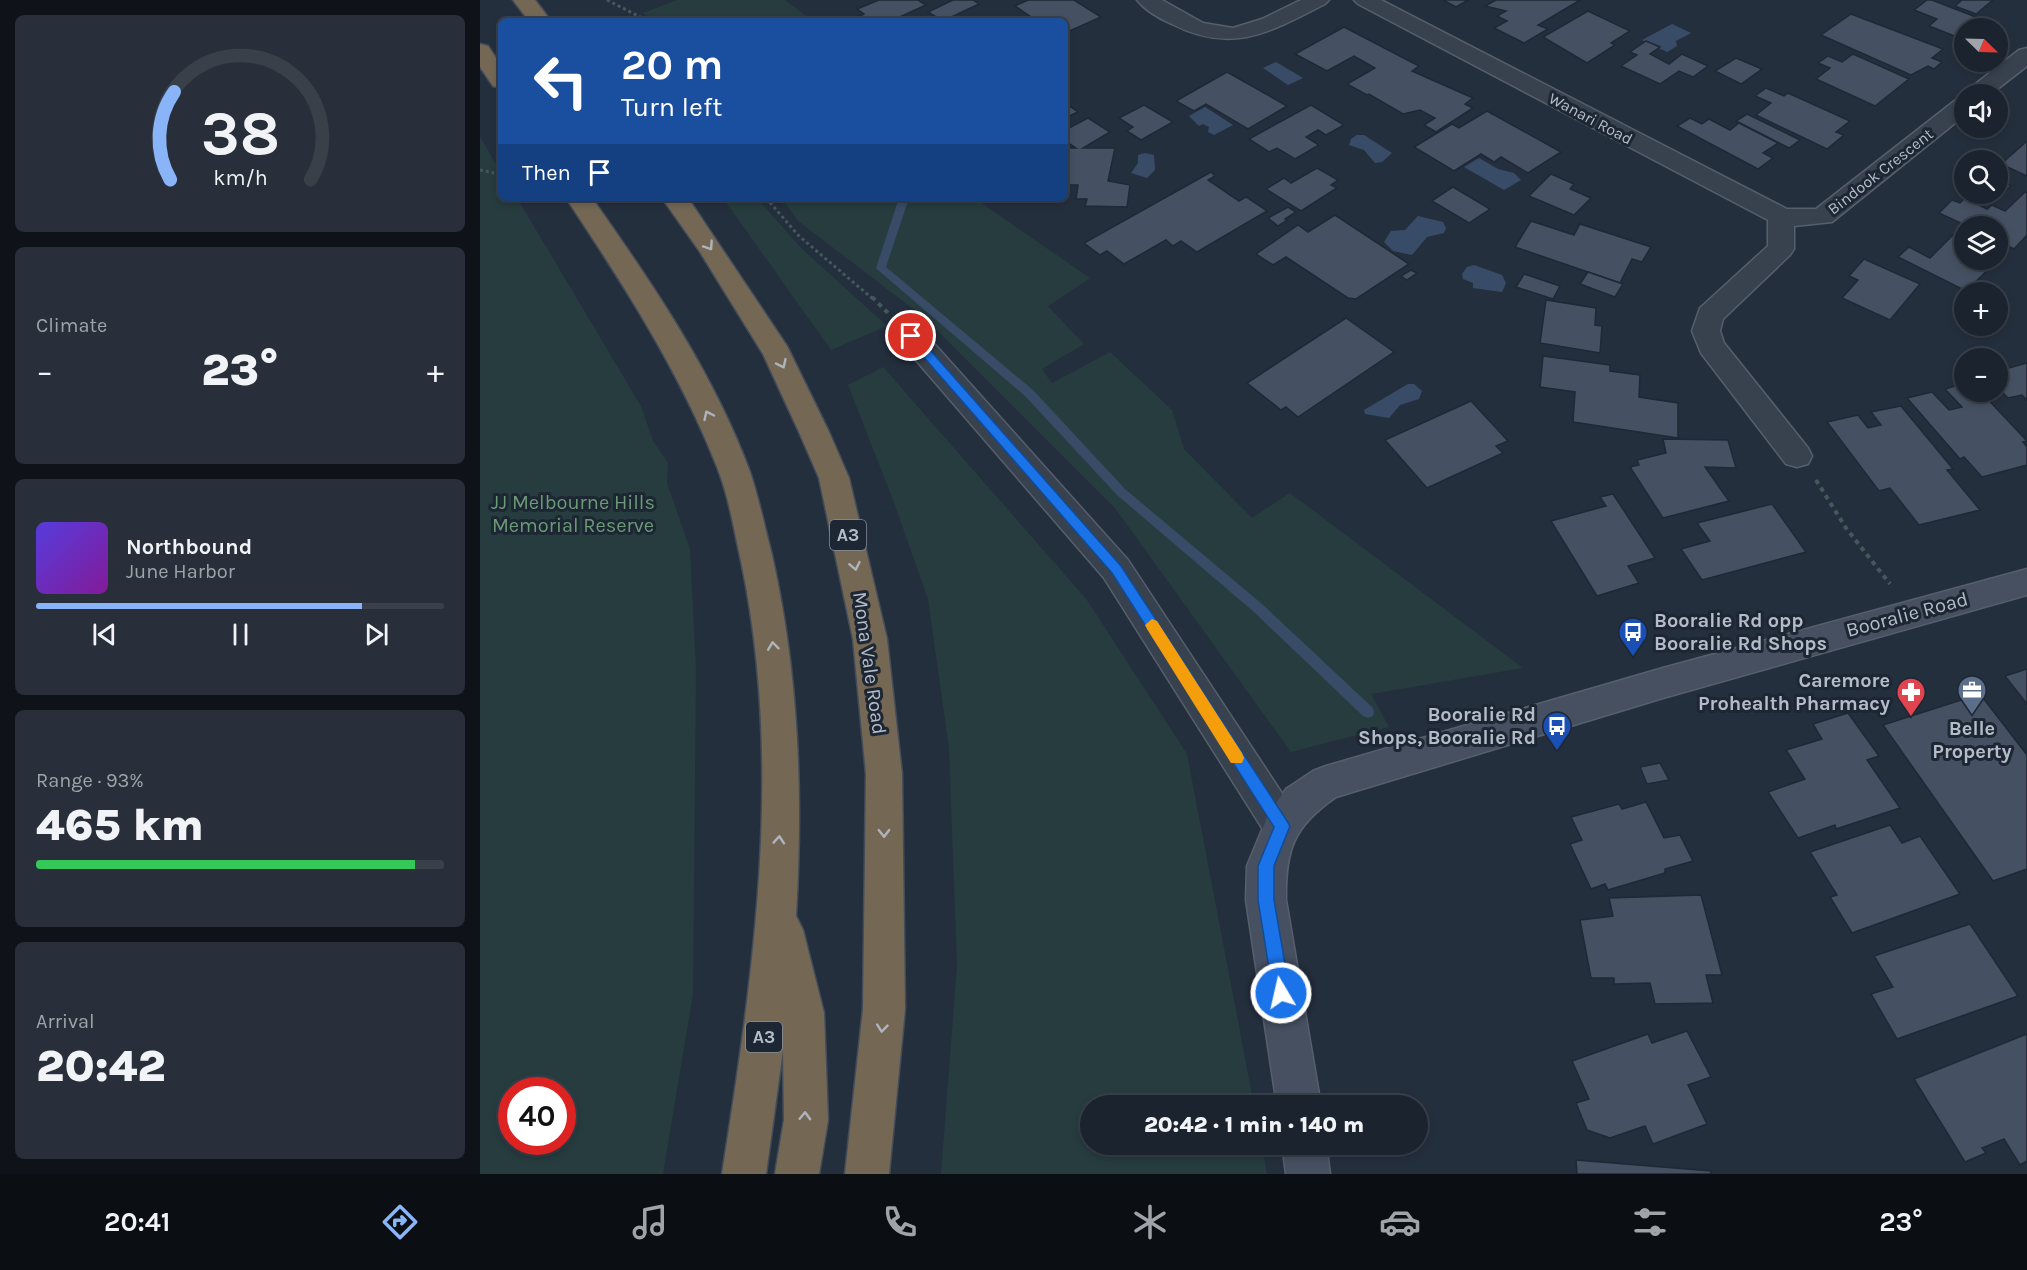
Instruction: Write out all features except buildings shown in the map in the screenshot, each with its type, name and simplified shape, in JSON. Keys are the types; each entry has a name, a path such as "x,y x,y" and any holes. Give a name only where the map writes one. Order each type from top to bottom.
{"highway":[{"path":"524,0 538,18"},
{"path":"480,51 498,77"},
{"name":"A3","path":"581,201 607,237 687,371 733,468 766,588 781,708 780,827 767,1008 744,1174"},
{"name":"Mona Vale Road","path":"677,201 710,247 777,353 818,441 834,478 870,639 884,774 884,1009 867,1174"},
{"path":"776,899 803,1013 806,1120 797,1174"}],"street":[{"path":"1148,0 1202,32 1226,36 1252,32 1318,0"},
{"name":"Wanari Road","path":"1365,0 1781,216 1799,219 1823,216"},
{"path":"1990,84 2027,55"},
{"name":"Bindook Crescent","path":"1823,216 1954,113"},
{"path":"1781,216 1780,249 1710,315 1706,331 1711,346 1797,456"},
{"path":"911,336 1116,569 1282,826"},
{"name":"Booralie Road","path":"1297,1095 1266,900 1266,866 1282,826 1299,801 1326,783 1663,683 2027,582"},
{"path":"1305,1155 1308,1174"}],"path":[{"path":"607,0 642,18"},
{"path":"480,170 494,173"},
{"path":"769,201 799,236 856,282 911,336"},
{"path":"1797,456 1846,528 1882,572"}],"green space":[{"path":"677,0 785,0 809,18 651,18 643,13"},
{"name":"JJ Melbourne Hills Memorial Reserve","path":"480,137 498,167 498,201 519,201 641,406 653,441 668,463 667,483 690,549 696,670 693,994 663,1174 480,1174"},
{"path":"725,201 760,201 800,247 887,326 831,350"},
{"path":"784,201 978,201 1090,278 1048,306 1084,344 1042,369 1052,383 1110,352 1172,410 1184,449 1252,518 1290,493 1523,668 1371,694 1389,727 1291,752 1115,508 925,318 798,221"},
{"path":"883,367 1087,600 1187,754 1252,1095 1080,1095 1080,1155 1264,1155 1267,1174 941,1174 957,965 949,748 928,599 893,500 848,385"}],"water":[{"path":"1672,24 1691,33 1676,41 1677,46 1667,52 1642,40"},
{"path":"1276,62 1303,78 1288,85 1263,68"},
{"path":"1205,107 1233,125 1214,135 1208,132 1209,127 1203,124 1199,126 1189,116"},
{"path":"1357,135 1364,135 1392,153 1382,162 1375,163 1364,150 1349,145 1351,139"},
{"path":"1145,153 1154,155 1155,170 1147,178 1131,173 1138,163 1138,155"},
{"path":"1479,158 1498,169 1514,173 1521,180 1504,190 1464,167"},
{"path":"1418,216 1443,222 1446,228 1444,233 1427,237 1412,255 1393,251 1384,242 1391,231 1405,230"},
{"path":"1474,265 1502,275 1506,283 1502,292 1473,288 1473,283 1463,279 1462,274 1467,267"},
{"path":"1408,384 1414,384 1422,391 1419,399 1400,405 1389,418 1365,414 1364,410"}],"waterway":[{"path":"903,201 881,268 1029,393 1121,492 1258,608 1368,712"}],"slow traffic":[{"path":"1152,625 1237,758"}],"place":[{"name":"Booralie Rd opp Booralie Rd Shops","path":"1633,658"},
{"name":"Belle Property","path":"1972,716"},
{"name":"Caremore Prohealth Pharmacy","path":"1911,718"},
{"name":"Booralie Rd Shops, Booralie Rd","path":"1557,752"}],"route":[{"path":"911,336 1116,569 1259,794 1282,826 1266,866 1266,900 1281,993"}]}
